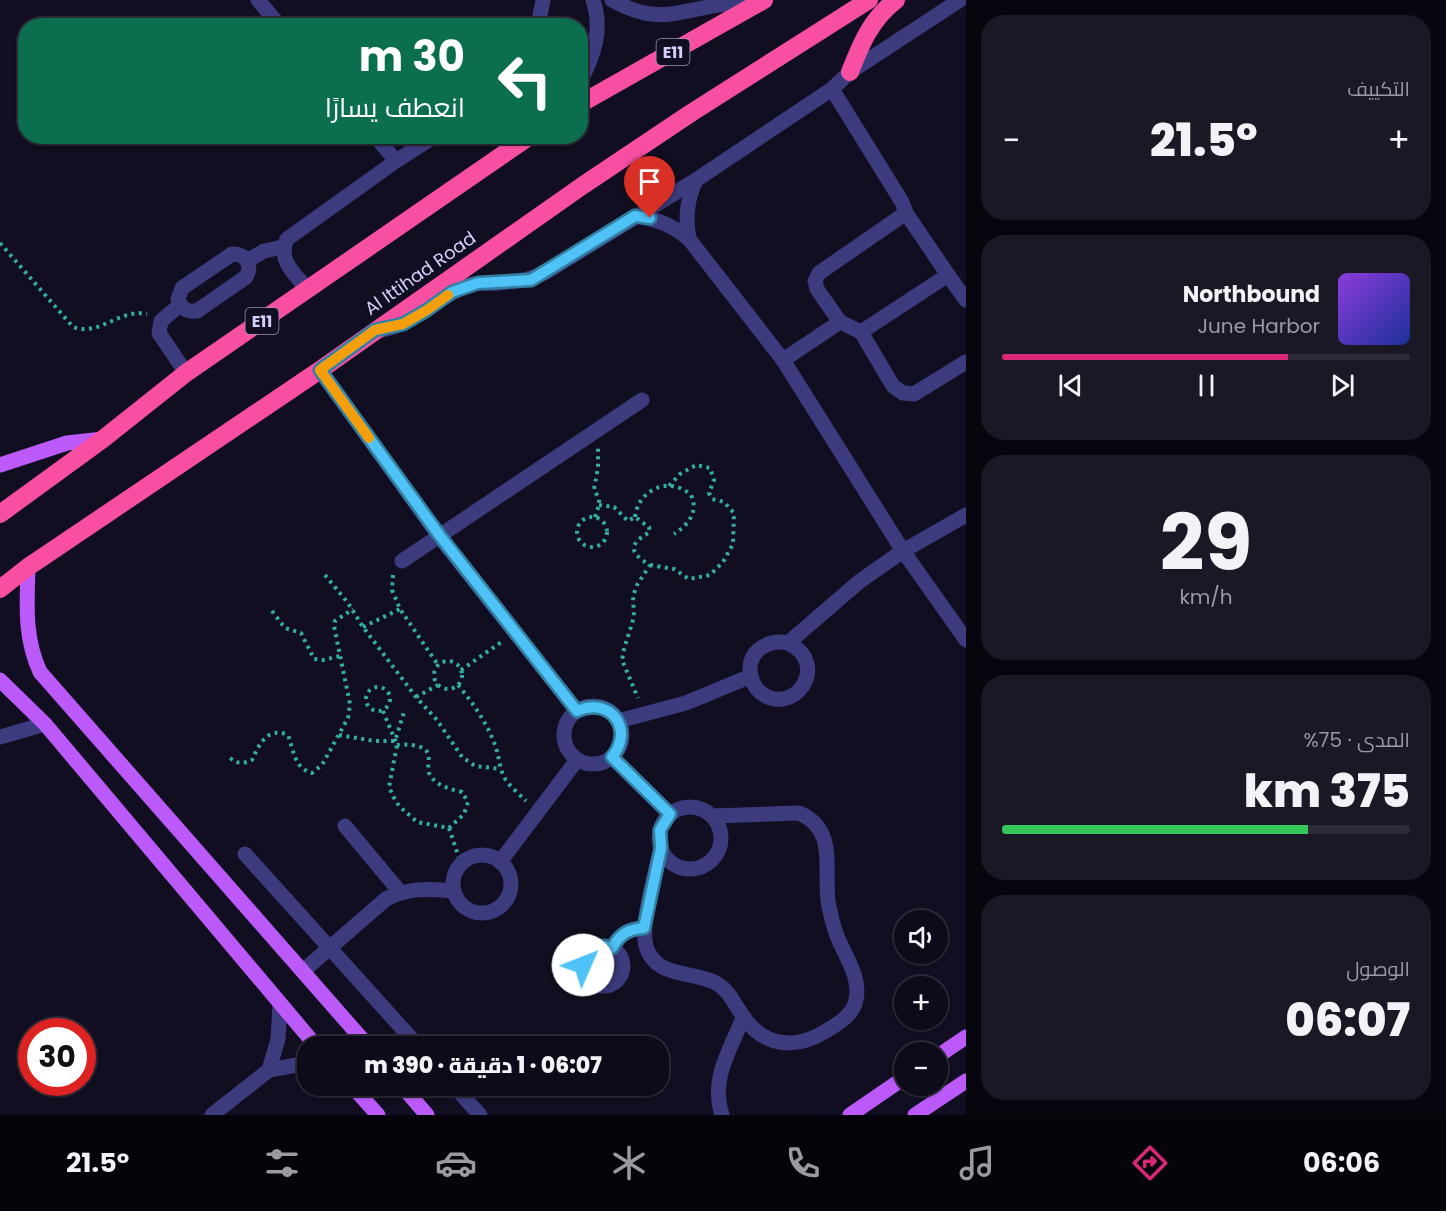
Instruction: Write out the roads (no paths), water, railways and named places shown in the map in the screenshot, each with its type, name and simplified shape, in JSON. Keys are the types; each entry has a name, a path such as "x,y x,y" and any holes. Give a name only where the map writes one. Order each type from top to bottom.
{"highway":[{"name":"Al Ittihad Road","path":"0,589 28,567 320,370 582,186 691,113 869,0"},
{"path":"850,72 872,23 896,0"},
{"name":"E11","path":"588,99 761,2"},
{"name":"E11","path":"0,514 103,439 186,373 518,144"}],"main road":[{"path":"0,465 67,443 103,439"},
{"path":"28,567 27,618 31,654 40,672 359,1036"},
{"path":"0,680 45,724 307,1036"},
{"path":"948,1049 966,1036"},
{"path":"915,1115 966,1081"},
{"path":"850,1115 894,1085"},
{"path":"361,1096 378,1115"},
{"path":"411,1096 427,1115"}],"street":[{"path":"258,0 273,18"},
{"path":"539,18 543,0"},
{"path":"588,67 598,32 597,13 593,0"},
{"path":"612,0 627,8 657,15 672,15 715,5 761,2"},
{"path":"375,330 403,324 452,292 470,285 531,280 696,180 832,89 850,72 960,0"},
{"path":"832,89 902,202 906,213 966,300"},
{"path":"382,144 396,161"},
{"path":"308,290 285,262 283,247 288,239 423,144"},
{"path":"689,239 686,224 687,209 696,180"},
{"path":"906,213 823,270 816,277 815,285 840,322 861,332 893,386 903,393 914,394 966,362"},
{"path":"635,216 664,222 689,239 783,360 903,551 966,640"},
{"path":"247,261 264,250 283,247"},
{"path":"239,254 247,261 249,267 246,277 197,311 190,312 180,305 179,293 182,288 226,256 239,254"},
{"path":"861,332 948,275"},
{"path":"180,305 161,321 159,333 186,373"},
{"path":"783,360 840,322"},
{"path":"320,370 440,536 577,711"},
{"path":"402,561 642,400"},
{"path":"788,642 860,581 903,551 966,515"},
{"path":"773,642 788,642 801,651 807,664 807,679 799,691 785,698 770,697 758,689 751,676 752,661 759,649 773,642"},
{"path":"618,721 686,703 751,676"},
{"path":"600,707 618,721 621,728 621,743 612,757 606,761 591,764 577,760 567,749 564,735 567,721 577,711 600,707"},
{"path":"0,737 45,724"},
{"path":"612,757 670,814"},
{"path":"500,862 577,760"},
{"path":"661,848 666,857 675,864 685,868 696,868 706,865 715,857 720,848 722,836 713,816 697,807 687,807 670,814 660,830 661,848 644,928 646,948 655,961 669,970 714,981 725,989 743,1018 758,1033 777,1042 798,1044 817,1037 848,1016 856,1003 858,988 831,918 824,836 818,825 799,813 713,816"},
{"path":"345,826 400,892"},
{"path":"245,854 409,1036"},
{"path":"480,855 500,862 511,880 509,895 501,907 487,913 473,912 461,903 454,891 454,876 461,864 480,855"},
{"path":"303,971 386,899 400,892 414,889 454,891"},
{"path":"612,948 624,933 644,928"},
{"path":"269,1070 278,1039 280,1005"},
{"path":"722,1115 717,1101 719,1076 743,1018"},
{"path":"212,1115 269,1070 297,1065"},
{"path":"463,1096 480,1115"}]}
